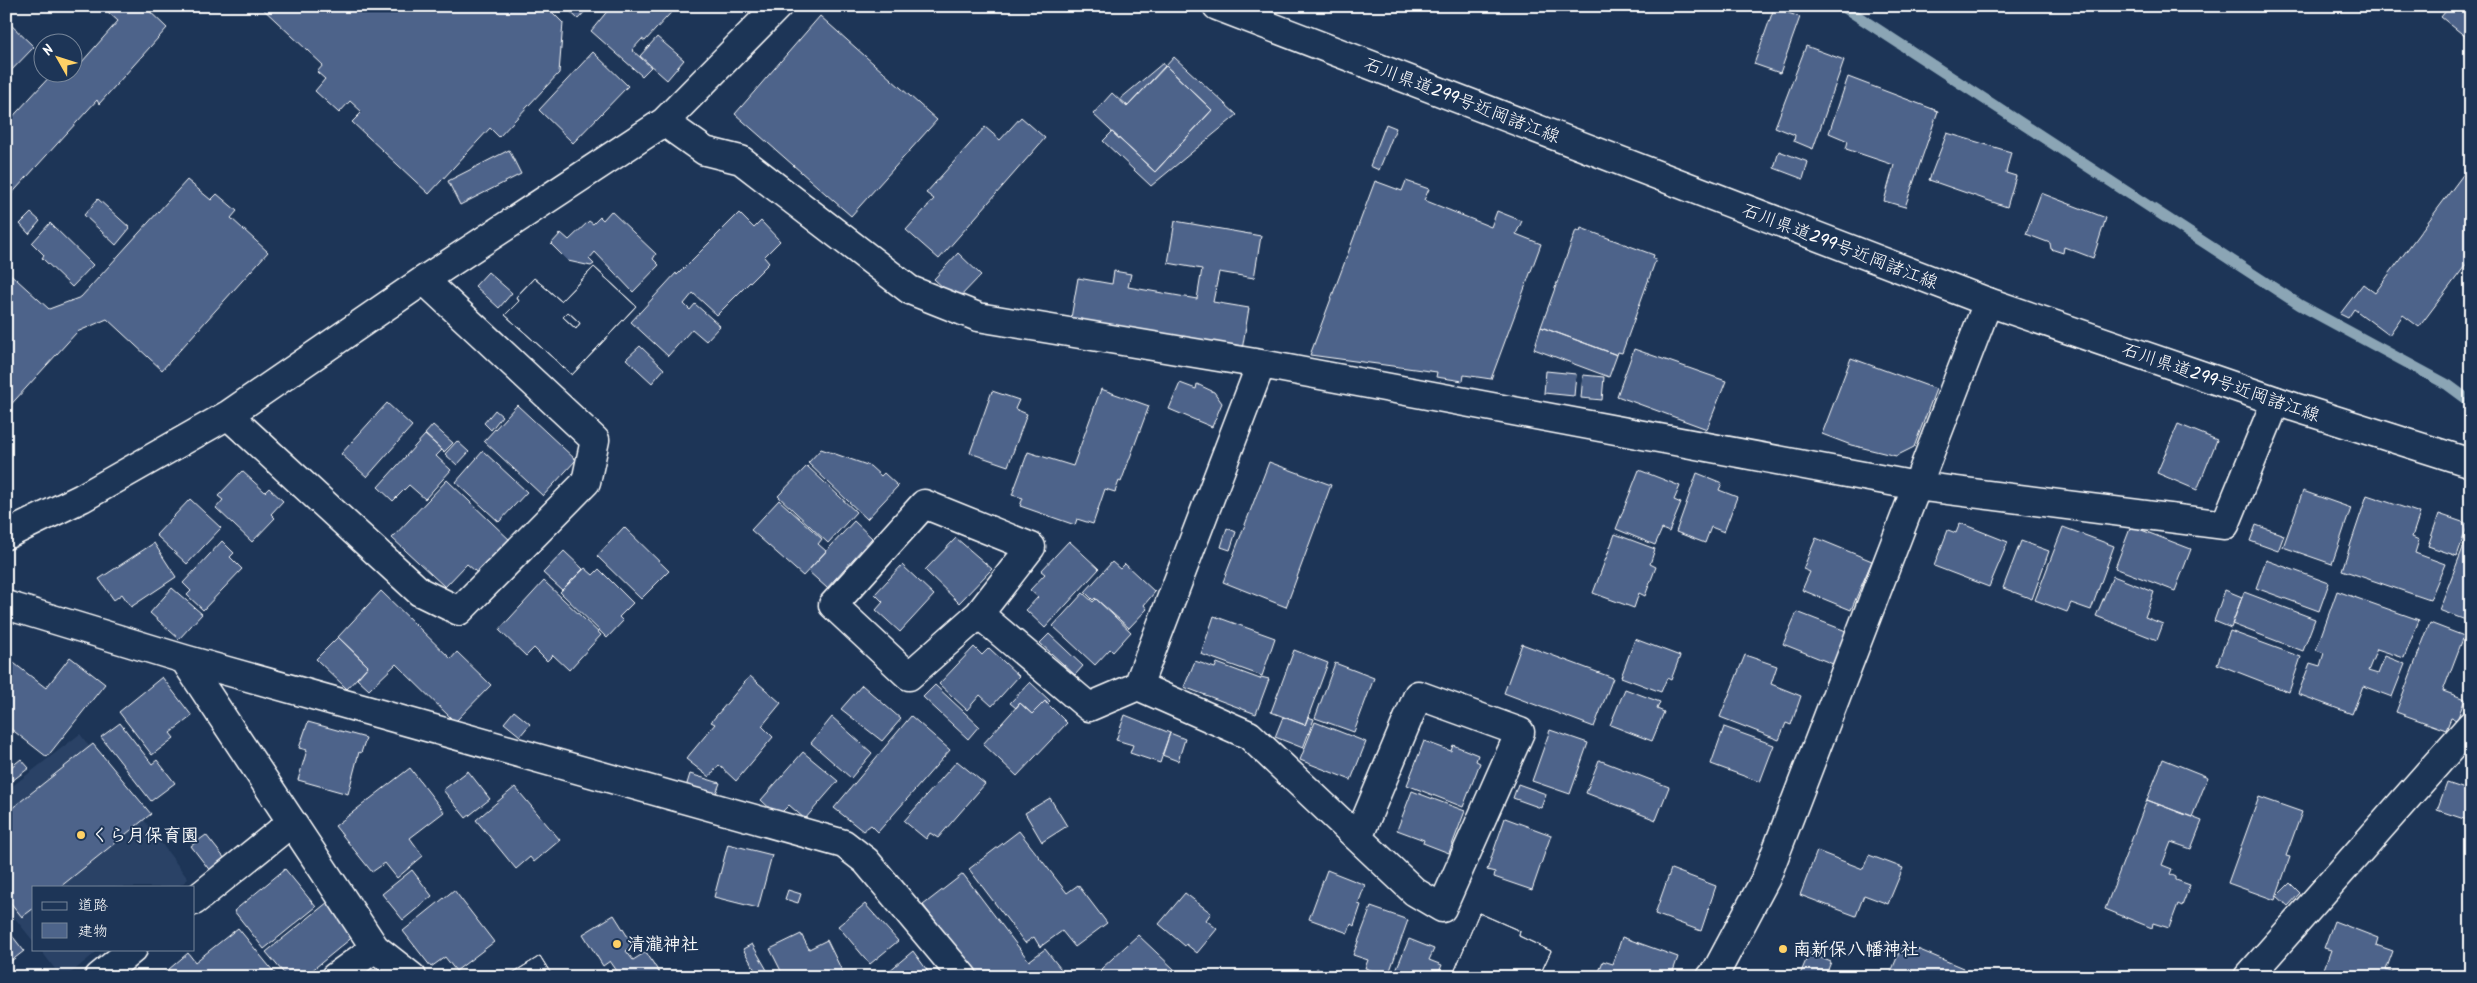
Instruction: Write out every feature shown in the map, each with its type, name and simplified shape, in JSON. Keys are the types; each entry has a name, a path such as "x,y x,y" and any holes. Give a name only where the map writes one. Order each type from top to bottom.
{"street":[{"path":"6,535 82,498 228,415 424,280 664,122 778,6"},
{"name":"石川県道299号近岡諸江線","path":"1217,6 1988,302 2276,401 2471,463"},
{"path":"664,122 705,151 741,160 910,290 978,317 1261,364 1917,486 2225,525 2276,401"},
{"path":"228,415 420,592 459,612 586,482 595,440 424,280"},
{"path":"1711,977 1717,970 1766,878 1988,302"},
{"path":"979,614 1088,707 1138,686 1261,364"},
{"path":"924,504 1031,547 979,614 909,676 834,605 924,504"},
{"path":"6,605 184,659 844,844 866,861 963,977"},
{"path":"184,659 375,948 412,977"},
{"path":"1138,686 1249,735 1358,838 1416,892 1442,908 1520,732 1418,695 1358,838"},
{"path":"2248,977 2471,725"},
{"path":"195,900 292,822"},
{"path":"334,977 375,948"},
{"path":"99,977 132,950"}],"shaded area":[{"name":"くら月保育園","path":"80,734 188,879 179,886 32,886 32,940 6,907 6,791"},
{"path":"41,950 99,950 66,977 61,977"}],"building":[{"path":"113,6 144,6 167,28 99,104 97,100 6,200 6,124 45,82 82,82 82,62 118,21 108,12"},
{"path":"260,6 546,6 563,23 559,73 499,137 490,128 429,194 352,122 362,112 350,101 339,113 315,91 325,79 317,72 323,65"},
{"path":"564,6 590,6 578,19"},
{"path":"607,6 677,6 645,41 642,39 632,50 651,67 642,76 591,31 609,9"},
{"path":"2450,6 2471,6 2471,41 2441,17"},
{"path":"1774,8 1800,17 1780,73 1754,64"},
{"path":"820,16 937,120 851,216 735,114"},
{"path":"6,20 32,45 32,49 6,76"},
{"path":"657,37 684,60 667,80 640,56"},
{"path":"1806,46 1844,60 1813,149 1794,141 1795,135 1775,127"},
{"path":"593,52 628,86 573,143 539,110"},
{"path":"1174,57 1237,115 1151,186 1103,141 1112,132 1155,172 1212,110 1166,66"},
{"path":"1163,63 1165,66 1128,106 1120,99"},
{"path":"1166,66 1212,110 1155,172 1093,114 1112,93 1127,107"},
{"path":"1848,77 1938,111 1905,207 1884,201 1894,165 1846,149 1848,141 1829,133"},
{"path":"1021,117 1045,138 939,259 906,230 934,199 926,193 985,127 1000,140"},
{"path":"1386,124 1396,128 1379,170 1370,166"},
{"path":"1947,133 2011,152 2006,173 2016,176 2007,207 1929,180"},
{"path":"509,150 521,174 460,205 448,181"},
{"path":"1779,151 1808,162 1803,179 1774,168"},
{"path":"2471,164 2471,258 2419,327 2403,315 2389,335 2354,309 2348,318 2340,314 2363,284 2375,293"},
{"path":"187,180 211,200 217,194 237,211 231,218 268,252 162,370 107,319 77,332 6,410 6,270 49,309 81,297"},
{"path":"1375,181 1402,191 1406,181 1429,189 1424,200 1491,227 1497,211 1522,221 1516,234 1541,244 1491,379 1464,375 1463,381 1436,377 1437,372 1310,355"},
{"path":"2041,193 2106,218 2093,258 2064,247 2063,253 2051,249 2050,243 2026,234"},
{"path":"98,199 130,228 116,245 84,215"},
{"path":"611,211 656,254 653,259 659,265 633,292 595,252 589,259 594,264 591,266 568,261 551,244 561,233 569,240 589,221 593,224 600,217 603,220"},
{"path":"31,213 40,221 29,234 20,224"},
{"path":"739,213 754,228 761,221 780,241 764,257 769,263 717,315 693,293 684,304 690,310 695,304 720,326 706,341 692,329 668,356 631,322 676,273 677,275"},
{"path":"1175,221 1261,236 1254,278 1219,272 1213,302 1249,308 1242,350 1071,318 1078,278 1112,284 1114,271 1131,274 1128,287 1197,299 1202,269 1168,263"},
{"path":"50,223 93,265 72,287 42,258 44,255 32,243"},
{"path":"1581,228 1654,255 1653,258 1656,259 1622,353 1618,352 1617,355 1541,327 1576,230 1580,231"},
{"path":"958,253 981,275 957,300 934,279"},
{"path":"594,267 636,306 572,375 505,315 519,301 516,297 534,278 561,301","holes":["568,312 580,323 576,329 563,317"]},
{"path":"594,267 636,306 572,375 505,315 519,301 516,297 534,278 561,301"},
{"path":"488,272 512,293 499,308 475,286"},
{"path":"568,312 580,323 576,329 563,317"},
{"path":"1541,327 1617,355 1609,377 1534,349"},
{"path":"640,346 664,369 652,383 626,359"},
{"path":"1634,349 1726,381 1707,429 1617,396"},
{"path":"1851,358 1936,389 1914,447 1896,456 1851,445 1822,434"},
{"path":"1546,371 1576,374 1574,396 1544,393"},
{"path":"1583,375 1604,377 1602,400 1581,398"},
{"path":"1180,383 1196,389 1197,384 1214,392 1222,403 1212,427 1169,409"},
{"path":"1101,389 1149,406 1121,482 1119,481 1115,492 1105,489 1093,524 1077,519 1075,525 1020,506 1023,498 1012,495 1028,452 1073,466"},
{"path":"992,391 1019,400 1015,409 1027,414 1008,466 970,453"},
{"path":"387,403 412,426 367,477 341,454"},
{"path":"517,405 576,460 543,496 484,441"},
{"path":"495,410 502,416 491,430 484,423"},
{"path":"2178,424 2217,440 2197,490 2157,473"},
{"path":"433,425 453,443 444,452 425,434"},
{"path":"425,435 442,450 436,456 451,470 425,499 409,485 393,501 378,487"},
{"path":"457,441 469,452 457,465 445,454"},
{"path":"821,449 870,466 881,476 884,473 898,486 867,519 808,463"},
{"path":"483,451 527,492 499,522 456,482"},
{"path":"1269,462 1331,485 1286,607 1223,582"},
{"path":"807,466 856,512 828,543 778,496"},
{"path":"1639,470 1680,486 1674,500 1681,503 1669,532 1662,529 1655,545 1616,529"},
{"path":"242,471 265,492 269,488 283,501 271,514 275,518 252,542 216,508 223,500 218,496"},
{"path":"1697,473 1722,483 1719,490 1737,497 1724,532 1711,527 1705,543 1676,532"},
{"path":"447,480 513,543 481,576 467,564 445,587 392,538"},
{"path":"2303,491 2351,508 2332,564 2283,547"},
{"path":"2367,495 2420,513 2412,537 2419,540 2415,553 2445,564 2430,600 2342,570"},
{"path":"190,499 221,528 187,564 156,535"},
{"path":"779,500 822,539 818,544 826,551 803,576 751,530"},
{"path":"2439,514 2468,524 2457,556 2428,546"},
{"path":"854,521 872,538 827,588 808,571"},
{"path":"1960,523 2008,542 1989,587 1934,566 1948,530 1956,533"},
{"path":"2256,525 2284,535 2278,551 2250,541"},
{"path":"2131,526 2191,549 2175,591 2115,568"},
{"path":"624,527 669,571 641,599 597,556"},
{"path":"2063,527 2114,546 2091,610 2071,603 2067,612 2035,600"},
{"path":"2471,527 2471,622 2439,610"},
{"path":"1227,528 1236,532 1230,550 1221,547"},
{"path":"1615,534 1655,549 1650,564 1656,567 1645,596 1639,593 1634,608 1593,593"},
{"path":"956,538 992,569 959,603 925,570"},
{"path":"1816,538 1872,561 1851,610 1802,590 1810,572 1803,569"},
{"path":"222,541 234,553 230,557 242,569 203,610 187,595 191,591 183,583"},
{"path":"1069,541 1099,569 1045,628 1026,610 1038,597 1030,590 1045,574 1041,571"},
{"path":"2021,541 2049,551 2032,599 2003,588"},
{"path":"154,543 176,577 131,607 122,594 114,600 99,579"},
{"path":"564,551 583,569 562,590 543,573"},
{"path":"2266,560 2329,583 2319,611 2256,588"},
{"path":"1112,562 1120,569 1125,564 1155,592 1144,605 1147,609 1129,628 1095,598 1093,600 1085,592"},
{"path":"902,565 934,595 900,632 876,610 883,602 875,594"},
{"path":"585,568 593,575 599,569 633,603 619,617 623,621 607,638 560,592"},
{"path":"2113,576 2154,592 2145,617 2163,624 2157,640 2096,616"},
{"path":"544,581 601,635 569,670 553,655 547,661 534,648 526,656 499,630"},
{"path":"172,588 202,614 179,639 150,613"},
{"path":"2225,590 2242,597 2231,628 2214,621"},
{"path":"381,591 451,659 457,652 491,685 455,722 396,664 369,690 357,679 368,666 338,637"},
{"path":"2337,591 2419,620 2404,658 2377,649 2368,671 2378,674 2385,656 2405,664 2392,697 2363,686 2352,714 2298,694 2310,663 2320,666 2324,653 2316,650"},
{"path":"2244,592 2315,619 2303,651 2232,624"},
{"path":"1083,593 1093,602 1096,599 1131,632 1113,652 1110,649 1095,665 1053,626"},
{"path":"1797,612 1846,631 1833,664 1783,644"},
{"path":"1214,616 1275,638 1262,676 1201,654"},
{"path":"2430,623 2464,636 2443,691 2465,699 2457,720 2451,718 2446,730 2396,712"},
{"path":"2230,631 2301,657 2289,692 2217,664"},
{"path":"1049,634 1083,666 1075,675 1040,643"},
{"path":"338,637 368,666 347,689 316,659"},
{"path":"1635,639 1680,656 1671,680 1667,678 1661,692 1621,677"},
{"path":"1522,644 1613,678 1594,727 1504,693"},
{"path":"974,647 982,655 989,648 1019,676 992,706 980,695 967,710 939,684"},
{"path":"1294,650 1328,663 1305,725 1271,712"},
{"path":"1745,655 1777,666 1771,684 1801,696 1791,725 1786,723 1779,740 1720,717"},
{"path":"6,657 46,688 70,657 105,684 47,757 6,725"},
{"path":"1195,661 1215,668 1217,663 1260,679 1261,677 1269,679 1256,714 1184,687"},
{"path":"1335,663 1374,678 1354,732 1315,718"},
{"path":"750,676 781,703 762,726 773,737 736,781 719,765 709,777 686,759 715,724 711,722"},
{"path":"162,677 192,716 170,733 174,738 152,755 119,712"},
{"path":"1030,682 1050,701 1047,704 1045,701 1032,714 1020,703 1016,708 1010,703"},
{"path":"862,685 901,719 882,741 841,709"},
{"path":"935,685 979,726 968,739 923,697"},
{"path":"1625,689 1660,702 1657,709 1664,712 1652,741 1610,725"},
{"path":"1045,701 1067,723 1017,776 983,744 1020,703 1032,714"},
{"path":"514,711 530,724 520,736 504,723"},
{"path":"1125,715 1170,733 1160,763 1130,753 1133,745 1116,740"},
{"path":"911,716 950,750 878,832 871,825 863,831 834,808"},
{"path":"832,717 872,753 851,778 811,743"},
{"path":"1283,717 1305,725 1308,717 1314,719 1303,748 1275,737"},
{"path":"308,722 366,738 361,753 359,752 348,794 298,780 307,750 299,748"},
{"path":"1315,722 1366,742 1351,780 1300,760"},
{"path":"120,723 152,764 157,760 175,783 151,801 101,737"},
{"path":"1724,727 1774,745 1760,782 1711,764"},
{"path":"1550,730 1588,743 1570,794 1532,781"},
{"path":"1170,733 1185,739 1178,761 1162,755"},
{"path":"1424,741 1451,751 1453,745 1478,755 1476,761 1480,763 1463,807 1407,785"},
{"name":"くら月保育園","path":"93,744 151,814 61,886 32,886 32,910 22,917 6,897 6,813"},
{"path":"803,752 838,781 805,819 789,805 778,816 761,800"},
{"path":"21,759 29,768 8,784 6,771"},
{"path":"2163,759 2208,777 2192,817 2147,800"},
{"path":"1599,760 1669,787 1656,820 1586,793"},
{"path":"957,761 985,784 938,838 930,833 926,839 904,821"},
{"path":"410,768 444,812 410,838 423,856 397,878 385,863 372,872 335,826"},
{"path":"468,771 490,799 466,818 443,790"},
{"path":"690,774 720,783 715,796 686,787"},
{"path":"2447,783 2471,791 2471,808 2467,820 2437,810"},
{"path":"1518,784 1546,794 1541,808 1513,798"},
{"path":"515,787 560,840 534,862 530,857 516,869 476,820"},
{"path":"1412,791 1465,811 1449,853 1423,843 1424,840 1397,830"},
{"path":"2259,797 2302,812 2286,856 2290,857 2275,900 2228,883"},
{"path":"1050,798 1067,826 1042,842 1025,813"},
{"path":"2147,800 2202,821 2191,849 2171,842 2162,865 2172,869 2170,874 2176,877 2176,880 2190,885 2182,906 2178,904 2169,928 2153,923 2152,928 2105,909"},
{"path":"1505,818 1551,835 1532,890 1494,877 1495,872 1487,870"},
{"path":"1019,831 1067,893 1078,885 1107,923 1075,947 1062,931 1040,947 1034,937 1025,943 969,869"},
{"path":"206,835 229,864 214,876 191,846"},
{"path":"728,844 772,855 758,908 714,897"},
{"path":"1817,851 1863,869 1869,855 1903,868 1888,904 1864,895 1856,916 1800,895"},
{"path":"285,869 316,907 264,949 234,911"},
{"path":"1671,869 1716,886 1701,931 1655,914"},
{"path":"412,870 432,896 403,920 382,894"},
{"path":"1327,870 1365,885 1358,904 1361,905 1354,926 1351,924 1348,933 1309,919"},
{"path":"963,874 1029,961 1045,949 1064,973 1060,977 979,977 976,972 972,975 959,951 923,905"},
{"path":"2290,883 2300,893 2288,906 2277,896"},
{"path":"454,890 494,942 456,971 445,957 431,967 403,931"},
{"path":"788,890 801,894 798,903 785,899"},
{"path":"1185,893 1211,913 1206,920 1217,929 1197,953 1186,944 1185,946 1159,924"},
{"path":"328,902 355,935 304,977 287,977 266,952"},
{"path":"865,904 898,941 870,964 838,926"},
{"path":"1371,907 1408,920 1388,976 1365,968 1368,960 1353,955"},
{"path":"1479,913 1520,931 1519,936 1551,951 1539,977 1452,977"},
{"path":"1479,913 1520,931 1519,936 1551,951 1539,977 1452,977"},
{"path":"614,915 633,945 626,951 633,960 646,952 662,977 606,977 617,971 610,961 603,966 583,934"},
{"path":"2334,921 2378,938 2376,945 2393,951 2386,970 2394,973 2393,977 2321,977 2331,950 2324,948"},
{"path":"6,928 24,951 6,965"},
{"path":"238,928 278,977 164,977 162,975 188,953 195,962"},
{"path":"801,934 809,949 827,940 845,977 784,977 770,949"},
{"path":"1138,935 1180,977 1108,977 1101,969"},
{"path":"1622,937 1678,957 1671,977 1597,977 1603,961 1613,964"},
{"path":"1409,939 1434,949 1429,960 1442,965 1437,977 1393,977"},
{"path":"1903,943 1963,968 1960,977 1889,977"},
{"path":"752,944 771,977 759,977 743,949"},
{"path":"913,951 932,977 883,976"},
{"path":"1809,953 1831,962 1825,977 1799,977"},
{"path":"540,956 553,977 506,977"},
{"path":"540,956 553,977 506,977"},
{"path":"1317,968 1328,977 1310,977"}],"waterway":[{"path":"1842,6 2300,305 2448,385 2471,402"}],"place":[{"name":"くら月保育園","path":"81,835"},
{"name":"清瀧神社","path":"617,944"},
{"name":"南新保八幡神社","path":"1783,949"}]}
